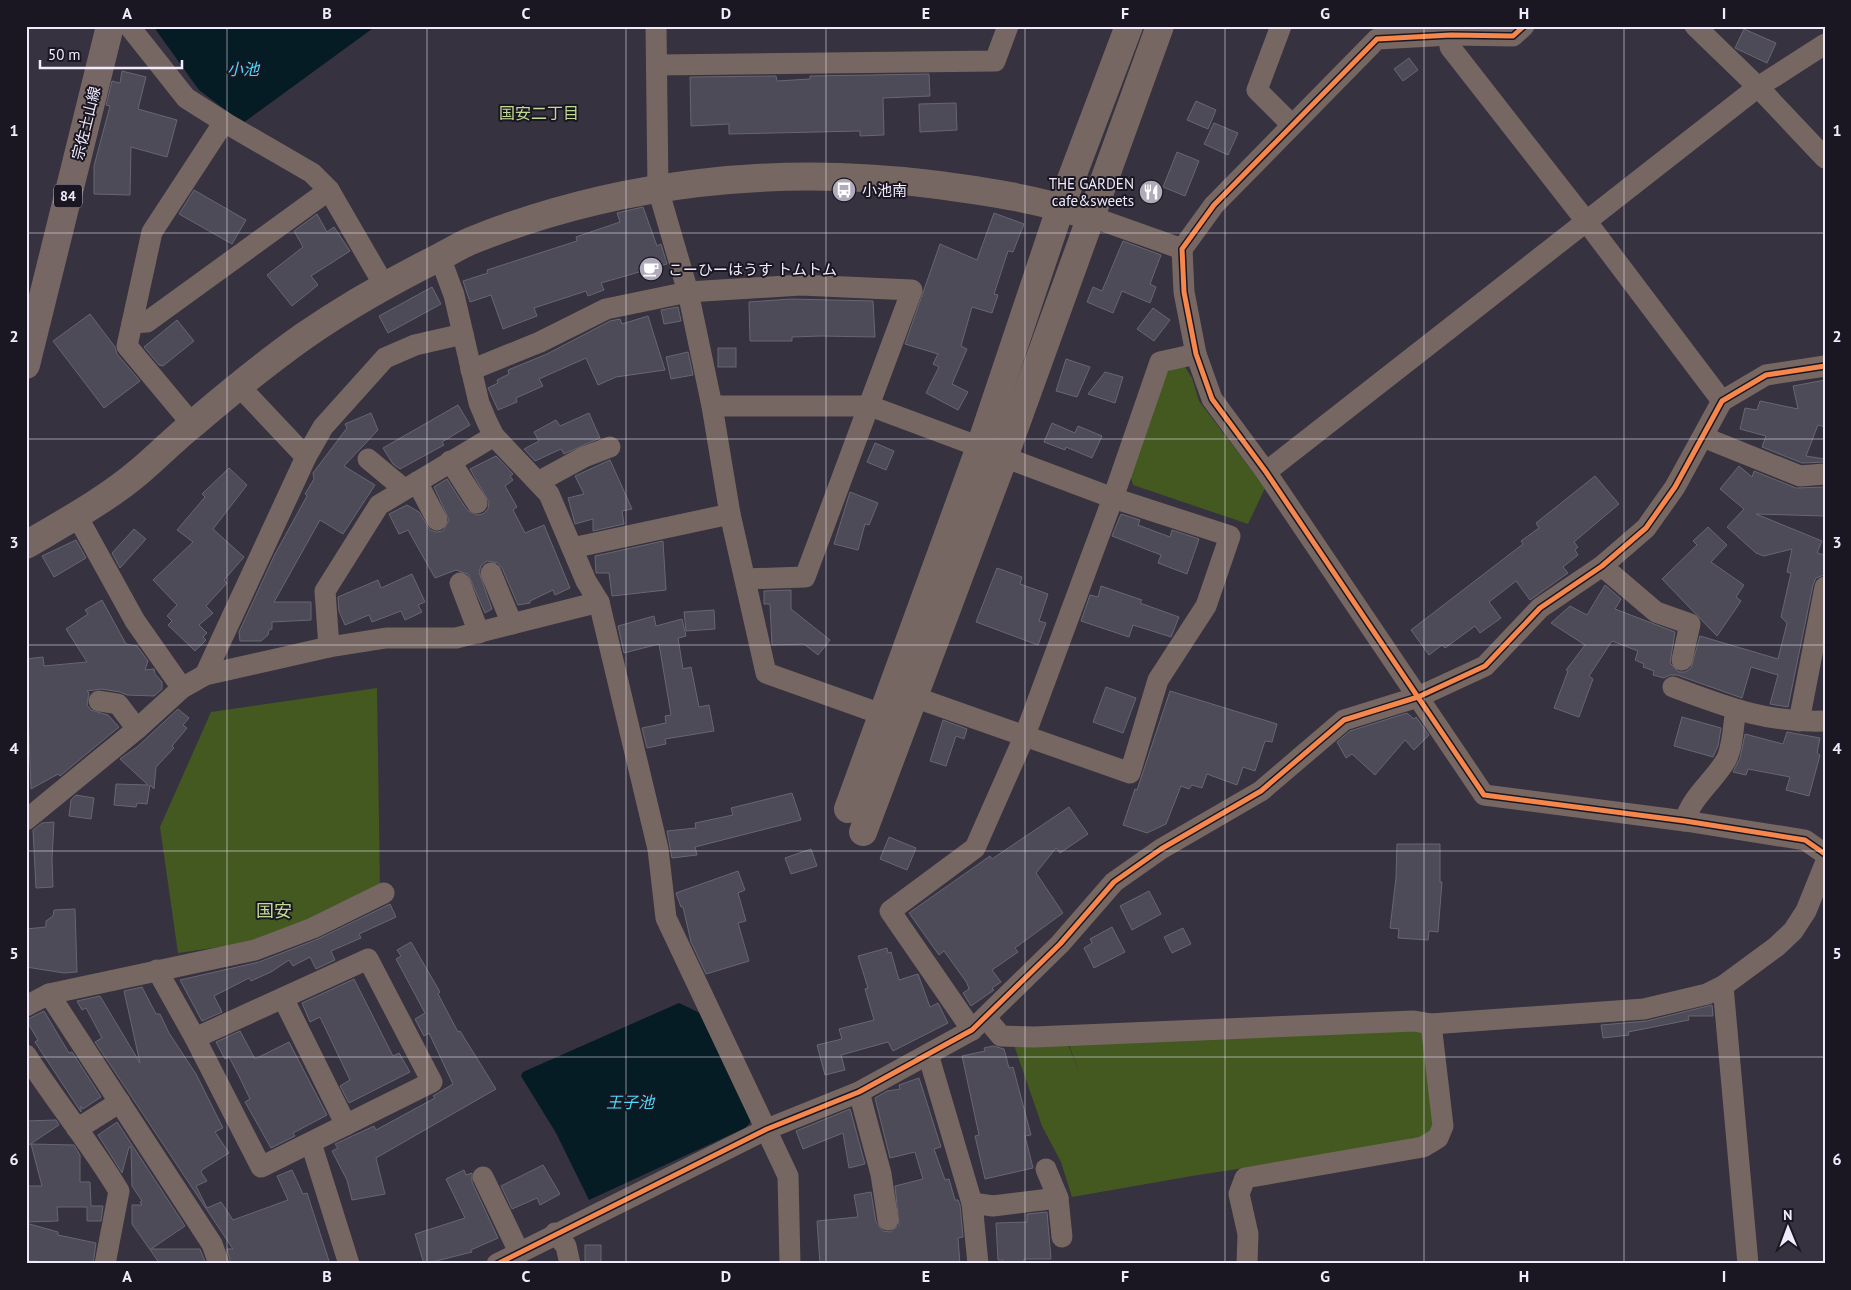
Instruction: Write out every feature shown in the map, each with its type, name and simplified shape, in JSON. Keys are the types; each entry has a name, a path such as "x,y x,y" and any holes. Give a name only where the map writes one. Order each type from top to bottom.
{"main road":[{"name":"宗佐土山線","path":"28,354 110,26"}],"street":[{"path":"130,26 186,98 312,173 329,190 384,285"},
{"path":"656,26 658,189 688,292 712,406 730,514 766,673 882,714"},
{"path":"657,65 996,61 1008,26"},
{"path":"863,832 914,697 992,452 1061,206 1129,26"},
{"path":"848,809 882,714 1092,217 1160,26"},
{"path":"1281,26 1257,90 1292,125"},
{"path":"1524,26 1513,36 1451,35 1428,31 1378,39 1214,205 1182,248 1184,292 1196,354 1212,399 1266,472 1484,795 1685,821 1805,840 1825,854"},
{"path":"1695,26 1758,87 1825,158"},
{"path":"1451,35 1450,47 1586,221 1722,402"},
{"path":"1266,472 1758,87 1825,44"},
{"path":"192,424 127,346 152,232 224,122"},
{"path":"26,545 77,516 139,473 192,424 302,337 384,285 470,241 536,217 595,201 658,189 745,177 833,176 892,180 1023,197 1061,206 1182,248"},
{"path":"132,323 147,322 329,190"},
{"path":"440,257 454,295 479,403 494,436 549,494 586,580 600,602 658,849 666,918 788,1176 790,1264"},
{"path":"471,370 540,342 606,309 688,292 801,285 912,290 805,577 745,579"},
{"path":"205,675 306,457 323,427 385,358 415,345 463,334"},
{"path":"1196,354 1160,362 1113,498 1025,735 975,848 890,911 979,1024 1001,1036 1018,1036 1414,1021 1431,1024 1644,1010 1707,994 1723,986 1776,947 1792,931 1806,911 1825,864"},
{"path":"497,1264 555,1233 767,1129 859,1092 979,1024 1060,944 1114,882 1161,849 1261,791 1344,720 1418,697 1485,666 1540,608 1602,566 1646,528 1676,487 1722,402 1766,375 1825,366"},
{"path":"240,387 306,457"},
{"path":"712,406 870,406 1113,498 1230,536 1206,606 1158,680 1130,772 914,697"},
{"path":"329,647 325,591 379,505 494,436"},
{"path":"1703,437 1790,473 1800,476 1825,474"},
{"path":"538,482 584,457 610,447"},
{"path":"368,458 411,486 437,520"},
{"path":"450,461 477,503"},
{"path":"572,548 730,514"},
{"path":"77,516 135,621 182,688"},
{"path":"1602,566 1656,612 1690,624 1682,660"},
{"path":"491,573 512,624"},
{"path":"460,583 479,632"},
{"path":"1799,721 1824,587"},
{"path":"26,820 137,729 182,688 205,675 329,647 386,638 456,638 600,602"},
{"path":"1673,687 1736,710 1799,721 1825,721"},
{"path":"99,701 118,704 137,729"},
{"path":"1685,821 1687,813 1697,797 1726,759 1736,710"},
{"path":"26,1006 49,994 255,950 313,928 384,893"},
{"path":"158,970 261,1167 432,1082 368,959 195,1038"},
{"path":"1723,986 1748,1264"},
{"path":"49,994 212,1244 219,1264"},
{"path":"283,998 346,1125"},
{"path":"1247,1264 1248,1234 1239,1194 1245,1178 1423,1147 1438,1138 1443,1126 1431,1024"},
{"path":"928,1054 972,1204 978,1264"},
{"path":"26,1056 51,1094 101,1159 119,1191 105,1264"},
{"path":"859,1092 881,1174 888,1220"},
{"path":"77,1129 120,1102"},
{"path":"311,1143 349,1264"},
{"path":"1046,1169 1058,1198 1062,1237"},
{"path":"483,1177 519,1252"},
{"path":"972,1204 993,1206 1058,1198"},
{"path":"555,1233 566,1246 570,1264"}],"green space":[{"path":"1172,367 1185,367 1192,378 1199,401 1265,488 1248,524 1133,485 1130,474 1164,377"},
{"path":"377,688 380,890 255,942 178,953 160,827 211,712"},
{"path":"1426,1029 1435,1132 1413,1142 1411,1134 1412,1142 1192,1176 1072,1197 1061,1162 1042,1126 1013,1042 1066,1039 1080,1075 1067,1039"}],"water":[{"name":"小池","path":"156,26 376,26 243,123 199,90 156,30"},
{"name":"王子池","path":"679,1003 702,1014 751,1117 750,1123 745,1128 589,1200 556,1133 521,1076 523,1072"}],"building":[{"path":"1744,29 1776,43 1767,63 1735,48"},
{"path":"1409,58 1418,70 1403,81 1394,69"},
{"path":"122,71 146,77 138,109 177,120 167,157 131,147 130,195 94,194 94,166 110,106 106,105 112,81 120,83"},
{"path":"929,74 930,96 883,98 884,135 860,136 860,131 729,134 729,124 691,126 690,77 776,76 777,81 810,79 810,76"},
{"path":"1196,101 1216,110 1208,129 1187,120"},
{"path":"956,103 957,130 920,132 919,104"},
{"path":"1214,123 1238,133 1228,155 1204,144"},
{"path":"1177,152 1199,161 1185,196 1163,187"},
{"path":"194,190 246,220 232,244 179,214"},
{"path":"643,207 657,246 661,244 667,264 601,283 604,290 588,296 586,291 534,308 537,316 503,329 491,295 470,302 463,281 488,273 487,270 577,241 576,237 620,222 617,213"},
{"path":"994,213 1024,224 1013,252 1008,251 994,294 998,295 992,313 972,307 961,346 967,349 952,384 968,392 958,410 926,393 939,367 933,364 938,354 905,344 940,244 977,260"},
{"path":"317,214 327,232 334,227 350,251 311,276 318,285 292,306 267,275 303,247 294,231"},
{"path":"1123,241 1161,255 1150,284 1156,287 1150,303 1122,291 1113,313 1087,302 1093,287 1102,291"},
{"path":"432,287 441,304 388,333 379,316"},
{"path":"791,299 873,301 875,337 821,336 792,337 792,341 750,341 749,302"},
{"path":"678,307 681,321 664,324 661,310"},
{"path":"1153,308 1170,320 1154,341 1137,329"},
{"path":"90,314 115,347 117,354 140,381 104,408 53,341"},
{"path":"648,316 665,370 616,377 598,385 586,358 539,379 543,386 516,398 517,402 498,410 488,388 498,383 497,380 509,374 508,370 547,354 610,321 620,319 622,324"},
{"path":"177,320 194,341 163,366 159,365 144,347"},
{"path":"718,348 736,348 736,367 718,367"},
{"path":"688,352 693,375 671,379 666,357"},
{"path":"1066,359 1090,367 1077,397 1056,391"},
{"path":"1105,372 1123,377 1115,403 1088,394"},
{"path":"1825,380 1825,427 1818,425 1806,456 1825,459 1825,462 1802,463 1762,447 1766,436 1740,429 1745,408 1757,410 1760,401 1798,409 1793,386"},
{"path":"458,405 470,425 442,442 444,445 400,469 393,464 383,448"},
{"path":"371,413 378,430 344,466 375,485 343,534 320,520 274,602 311,602 311,620 272,622 272,629 269,630 268,635 261,641 240,641 239,632 275,554 307,496 305,494 314,479 313,473 347,428 345,424"},
{"path":"589,413 600,438 564,454 561,449 535,461 524,449 539,441 534,432 556,420 560,426"},
{"path":"1052,423 1075,433 1078,426 1102,436 1092,458 1066,447 1065,450 1044,442"},
{"path":"875,443 894,451 886,470 867,462"},
{"path":"496,456 513,474 510,476 513,480 505,486 517,507 513,510 525,533 544,525 570,588 555,595 553,590 530,601 530,603 518,605 502,568 498,563 487,561 481,566 479,572 492,609 485,613 468,574 456,570 435,578 408,530 399,534 389,514 407,505 419,512 430,530 436,532 443,531 449,520 434,487 447,479 467,510 477,515 483,514 488,509 489,502 470,469"},
{"path":"610,460 632,509 622,511 624,524 593,531 593,519 575,524 568,498 584,494 575,476"},
{"path":"1739,466 1752,477 1754,471 1796,488 1825,487 1825,516 1756,514 1822,541 1817,553 1825,555 1824,575 1816,578 1813,585 1788,707 1770,704 1778,675 1751,667 1742,698 1677,675 1670,675 1664,678 1653,675 1654,671 1643,667 1644,664 1635,660 1638,651 1612,641 1589,676 1593,679 1579,717 1554,708 1568,671 1566,670 1585,645 1551,623 1570,606 1587,615 1605,585 1621,599 1615,609 1675,632 1670,663 1679,672 1685,672 1691,668 1700,636 1778,659 1787,623 1781,617 1791,573 1787,572 1792,549 1764,556 1756,553 1727,527 1744,509 1720,489"},
{"path":"229,468 247,485 213,529 244,557 224,580 227,583 206,606 213,613 199,625 207,633 203,637 206,640 195,651 168,625 172,621 167,616 177,605 153,580 193,542 177,530 205,497 202,494"},
{"path":"1595,476 1619,504 1574,542 1578,547 1575,550 1578,555 1563,567 1568,573 1530,600 1516,581 1489,602 1501,618 1480,633 1475,626 1445,648 1442,645 1429,655 1411,630 1523,544 1521,541 1539,528 1536,523"},
{"path":"850,492 878,503 869,525 865,524 858,550 834,544"},
{"path":"1121,514 1140,520 1138,525 1170,537 1172,530 1199,539 1187,574 1158,563 1161,555 1112,536"},
{"path":"1708,527 1727,545 1711,562 1744,585 1736,597 1741,601 1717,636 1662,579 1697,545 1693,541"},
{"path":"134,529 146,539 120,568 112,553"},
{"path":"76,540 86,558 54,577 42,556"},
{"path":"663,541 666,590 612,596 609,573 596,573 595,556"},
{"path":"997,568 1022,577 1020,584 1048,594 1039,621 1046,623 1038,645 976,622"},
{"path":"412,574 425,602 418,605 422,612 405,620 401,611 372,622 369,615 345,625 339,611 338,597 378,580 381,588"},
{"path":"1101,586 1142,600 1140,603 1179,617 1171,637 1133,625 1129,637 1081,621 1090,595 1098,597"},
{"path":"791,590 791,609 830,640 818,655 804,644 772,645 770,604 764,604 764,591"},
{"path":"102,600 126,644 137,646 148,661 145,670 154,669 155,674 162,682 162,689 154,696 127,695 101,689 87,691 89,693 87,705 91,710 108,715 119,727 60,776 58,774 31,789 26,659 43,657 44,666 87,662 66,629 88,614 85,610"},
{"path":"714,610 715,629 686,631 684,612"},
{"path":"654,616 656,626 682,619 686,636 678,638 683,669 691,667 699,707 709,705 714,731 665,739 666,744 647,748 642,728 666,723 665,716 671,715 659,644 624,653 618,626"},
{"path":"1106,687 1136,698 1123,733 1093,722"},
{"path":"1170,691 1277,724 1272,742 1265,741 1255,771 1243,767 1237,785 1207,774 1202,788 1192,785 1189,789 1181,786 1166,824 1147,833 1123,825 1135,789 1137,790"},
{"path":"178,709 189,718 183,725 187,728 172,746 174,748 156,767 154,789 150,785 147,804 137,803 136,807 114,805 116,784 148,785 120,759 137,747"},
{"path":"1407,713 1414,719 1416,717 1429,735 1414,750 1405,740 1375,775 1352,754 1346,758 1337,742 1350,731"},
{"path":"1682,717 1721,728 1718,746 1713,757 1674,746"},
{"path":"943,720 967,729 964,739 956,736 946,766 930,761"},
{"path":"1787,732 1820,738 1817,753 1820,755 1809,796 1786,790 1790,777 1748,769 1746,775 1733,772 1740,758 1745,734 1783,744"},
{"path":"792,793 801,820 695,847 697,855 672,858 667,831 696,828 695,823 733,815 731,808"},
{"path":"76,795 94,798 91,819 69,816 71,800"},
{"path":"1069,807 1088,834 1060,853 1056,848 1036,873 1063,913 1015,948 1018,952 992,970 1001,982 992,988 994,990 971,1006 963,993 969,989 967,983 944,951 939,955 909,913 990,856 992,859"},
{"path":"54,822 53,887 36,888 33,830 42,823"},
{"path":"889,837 916,848 907,870 880,859"},
{"path":"1397,844 1440,844 1440,882 1442,882 1438,932 1429,931 1428,940 1398,938 1399,929 1390,928 1396,878"},
{"path":"811,849 817,866 791,874 785,858"},
{"path":"738,871 745,890 738,893 746,921 738,923 749,961 706,974 691,942 683,907 681,907 676,893"},
{"path":"1149,891 1161,914 1132,930 1120,906"},
{"path":"390,904 396,917 359,934 361,938 331,951 335,960 316,969 310,957 293,966 289,960 271,972 251,981 249,978 214,996 222,1012 202,1021 180,980 259,962 318,939"},
{"path":"75,909 77,972 64,973 26,967 26,929 46,927 46,921 53,916 54,910"},
{"path":"1112,927 1125,952 1094,968 1084,948 1092,943 1090,939"},
{"path":"1183,928 1191,944 1172,953 1164,937"},
{"path":"411,942 440,992 438,994 458,1032 460,1031 496,1089 376,1158 385,1194 352,1200 347,1180 332,1151 338,1148 335,1144 374,1126 376,1130 435,1098 433,1096 453,1084 429,1033 424,1036 415,1019 425,1013 396,959 401,956 397,950"},
{"path":"887,948 888,953 891,952 899,980 918,974 930,1007 938,1003 948,1023 893,1051 888,1042 841,1055 845,1070 825,1075 817,1045 842,1039 839,1029 874,1020 865,989 868,988 858,956"},
{"path":"354,979 393,1056 399,1053 410,1072 349,1103 340,1086 350,1080 320,1017 310,1022 302,1003"},
{"path":"142,987 156,1014 160,1014 169,1033 196,1074 223,1128 215,1132 229,1153 202,1170 201,1172 207,1181 196,1186 207,1208 221,1202 233,1220 288,1200 277,1176 292,1170 303,1194 307,1193 330,1264 231,1264 227,1249 233,1249 95,1042 102,1038 86,1008 82,1010 77,1001 100,996 140,1063 124,991"},
{"path":"1712,1005 1713,1016 1688,1016 1689,1020 1628,1032 1629,1035 1603,1038 1601,1025 1647,1021"},
{"path":"44,1011 69,1053 72,1052 101,1097 83,1109 81,1106 81,1112 35,1042 38,1040 26,1020"},
{"path":"240,1031 255,1059 289,1042 327,1115 293,1133 295,1136 271,1148 245,1102 250,1099 238,1074 229,1057 225,1059 216,1042"},
{"path":"993,1046 1004,1049 1009,1068 1013,1067 1031,1135 1025,1136 1033,1168 985,1179 975,1136 979,1135 962,1056 985,1051 984,1048"},
{"path":"919,1078 941,1147 934,1149 945,1180 949,1179 955,1200 958,1200 960,1205 963,1237 958,1238 960,1264 820,1264 817,1221 858,1217 854,1195 871,1192 876,1222 883,1231 890,1232 899,1225 895,1186 923,1179 915,1152 890,1158 875,1098 887,1091 900,1089 899,1085"},
{"path":"850,1109 865,1164 849,1168 843,1133 803,1149 796,1131"},
{"path":"56,1120 59,1125 26,1147 26,1121"},
{"path":"117,1122 185,1226 151,1249 200,1249 206,1264 160,1264 132,1224 132,1205 142,1205 140,1202 142,1201 132,1186 131,1147 129,1147 122,1173 98,1135"},
{"path":"31,1144 74,1145 80,1155 80,1182 90,1182 91,1206 103,1206 101,1221 87,1221 87,1207 57,1207 58,1221 26,1222 26,1186 42,1186"},
{"path":"543,1165 560,1194 540,1205 537,1198 512,1209 501,1186"},
{"path":"464,1170 466,1175 472,1173 472,1182 498,1238 471,1250 472,1252 424,1264 415,1234 465,1218 446,1179"},
{"path":"1047,1212 1051,1259 1024,1259 1024,1264 1003,1264 1003,1260 998,1260 996,1223 1027,1222 1027,1214"},
{"path":"26,1223 58,1232 58,1235 96,1243 93,1264 37,1264 37,1261 26,1261"},
{"path":"585,1245 601,1245 601,1264 585,1264"}],"cycle path":[{"path":"1524,26 1513,36 1451,35 1377,39 1214,205 1182,249 1184,292 1196,354 1212,399 1266,472 1484,795 1685,821 1805,840 1825,854"},
{"path":"497,1264 767,1129 859,1092 972,1030 1060,944 1114,882 1161,849 1261,791 1344,720 1418,697 1485,666 1540,608 1602,566 1646,528 1675,487 1722,401 1766,375 1825,366"}],"place":[{"name":"小池南","path":"844,190"},
{"name":"THE GARDEN cafe&sweets","path":"1151,192"},
{"name":"こーひーはうす トムトム","path":"651,269"}],"district":[{"name":"国安二丁目","path":"539,113"},
{"name":"国安","path":"274,910"}]}
